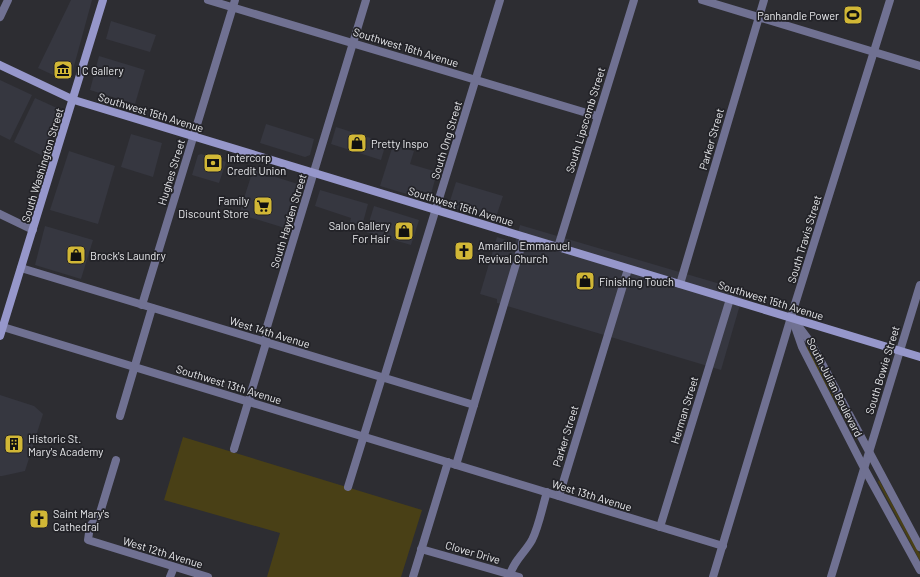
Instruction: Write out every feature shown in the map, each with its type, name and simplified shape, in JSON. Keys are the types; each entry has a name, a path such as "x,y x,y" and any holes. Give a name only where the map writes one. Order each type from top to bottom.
{"main road":[{"name":"South Washington Street","path":"0,336 74,100 103,0"},
{"name":"Southwest 15th Avenue","path":"0,65 74,100 920,357"}],"street":[{"path":"0,17 8,0"},
{"name":"Southwest 16th Avenue","path":"208,0 234,4 353,43 597,116"},
{"name":"South Hayden Street","path":"234,449 266,342 266,330 366,0"},
{"name":"South Ong Street","path":"348,487 436,210 500,0"},
{"name":"South Lipscomb Street","path":"558,247 597,116 634,0"},
{"path":"702,0 920,66"},
{"name":"Parker Street","path":"680,284 764,0"},
{"name":"South Travis Street","path":"713,577 890,0"},
{"name":"Hughes Street","path":"142,305 234,4"},
{"path":"0,214 33,230"},
{"path":"413,577 421,549 474,405 524,237"},
{"path":"21,268 142,305"},
{"name":"Parker Street","path":"559,496 628,268"},
{"name":"South Bowie Street","path":"831,577 920,284"},
{"name":"Herman Street","path":"660,527 730,299"},
{"name":"West 14th Avenue","path":"142,305 474,405"},
{"path":"120,416 152,308"},
{"name":"South Julian Boulevard","path":"792,318 811,343 920,548"},
{"name":"South Julian Boulevard","path":"792,318 802,347 864,468 920,570"},
{"name":"Southwest 13th Avenue","path":"3,327 452,463"},
{"name":"West 12th Avenue","path":"116,460 99,516 90,528 87,538 89,541 208,577"},
{"name":"West 13th Avenue","path":"452,463 722,546"},
{"path":"509,576 517,558 527,548 533,538 547,492"},
{"name":"Clover Drive","path":"421,549 509,576 519,577"},
{"path":"170,577 174,567"}],"shaded area":[{"path":"71,0 92,0 71,77 68,80 64,80 38,68"},
{"path":"111,21 156,35 150,52 106,39"},
{"path":"99,56 145,70 135,104 90,90"},
{"path":"0,80 32,95 10,140 0,135"},
{"path":"35,98 57,108 59,111 45,157 14,142"},
{"path":"266,124 314,139 310,155 305,157 260,143"},
{"path":"336,127 386,143 381,160 331,144"},
{"path":"131,134 162,143 153,177 121,167"},
{"path":"393,145 414,151 410,164 437,172 430,198 427,200 380,186"},
{"path":"69,151 115,166 98,224 50,210"},
{"path":"201,154 226,162 219,183 192,175 198,155"},
{"path":"253,170 301,185 288,229 239,214"},
{"path":"456,182 503,196 495,220 454,208 449,204"},
{"path":"320,190 368,204 362,226 350,222 351,218 315,206"},
{"path":"374,206 419,220 411,245 366,232"},
{"path":"520,225 744,291 721,370 497,303 497,299 480,294 497,237 515,243"},
{"path":"45,226 93,240 81,279 35,265"},
{"path":"807,346 857,438 856,440 806,348"},
{"path":"0,395 34,406 43,414 25,471 2,476 0,476"},
{"path":"183,437 422,510 401,577 267,577 280,533 164,500"},
{"path":"879,480 920,554 920,561 878,482"}],"place":[{"name":"Panhandle Power","path":"853,15"},
{"name":"I C Gallery","path":"63,70"},
{"name":"Pretty Inspo","path":"357,143"},
{"name":"Intercorp Credit Union","path":"213,163"},
{"name":"Family Discount Store","path":"263,206"},
{"name":"Salon Gallery For Hair","path":"404,231"},
{"name":"Amarillo Emmanuel Revival Church","path":"464,251"},
{"name":"Brock's Laundry","path":"76,255"},
{"name":"Finishing Touch","path":"585,281"},
{"name":"Historic St. Mary's Academy","path":"14,444"},
{"name":"Saint Mary's Cathedral","path":"39,519"}]}
